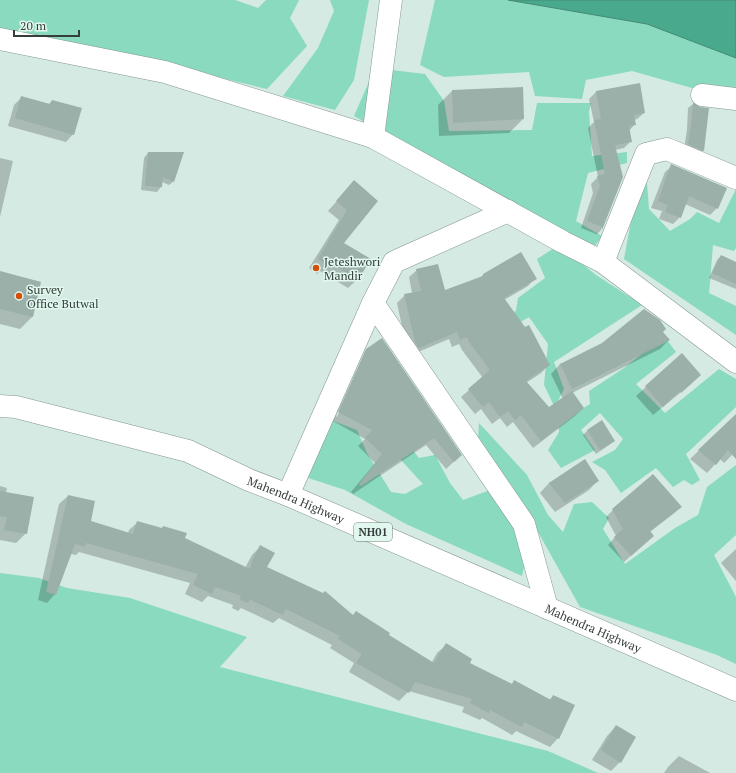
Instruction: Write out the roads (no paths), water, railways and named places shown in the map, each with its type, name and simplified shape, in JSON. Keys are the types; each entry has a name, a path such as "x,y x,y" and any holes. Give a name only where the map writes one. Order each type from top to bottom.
{"main road":[{"path":"373,137 391,0"},
{"path":"0,39 165,72 373,137 603,262 736,362"},
{"path":"702,95 736,99"},
{"path":"603,262 646,154 667,149 736,178"},
{"path":"288,495 374,303 394,262 508,211"},
{"path":"374,303 524,524 547,608"},
{"name":"Mahendra Highway","path":"0,406 16,407 188,451 249,480 288,495 736,690"}],"place":[{"name":"Jeteshwori Mandir","path":"316,268"},
{"name":"Survey Office Butwal","path":"19,296"}]}
